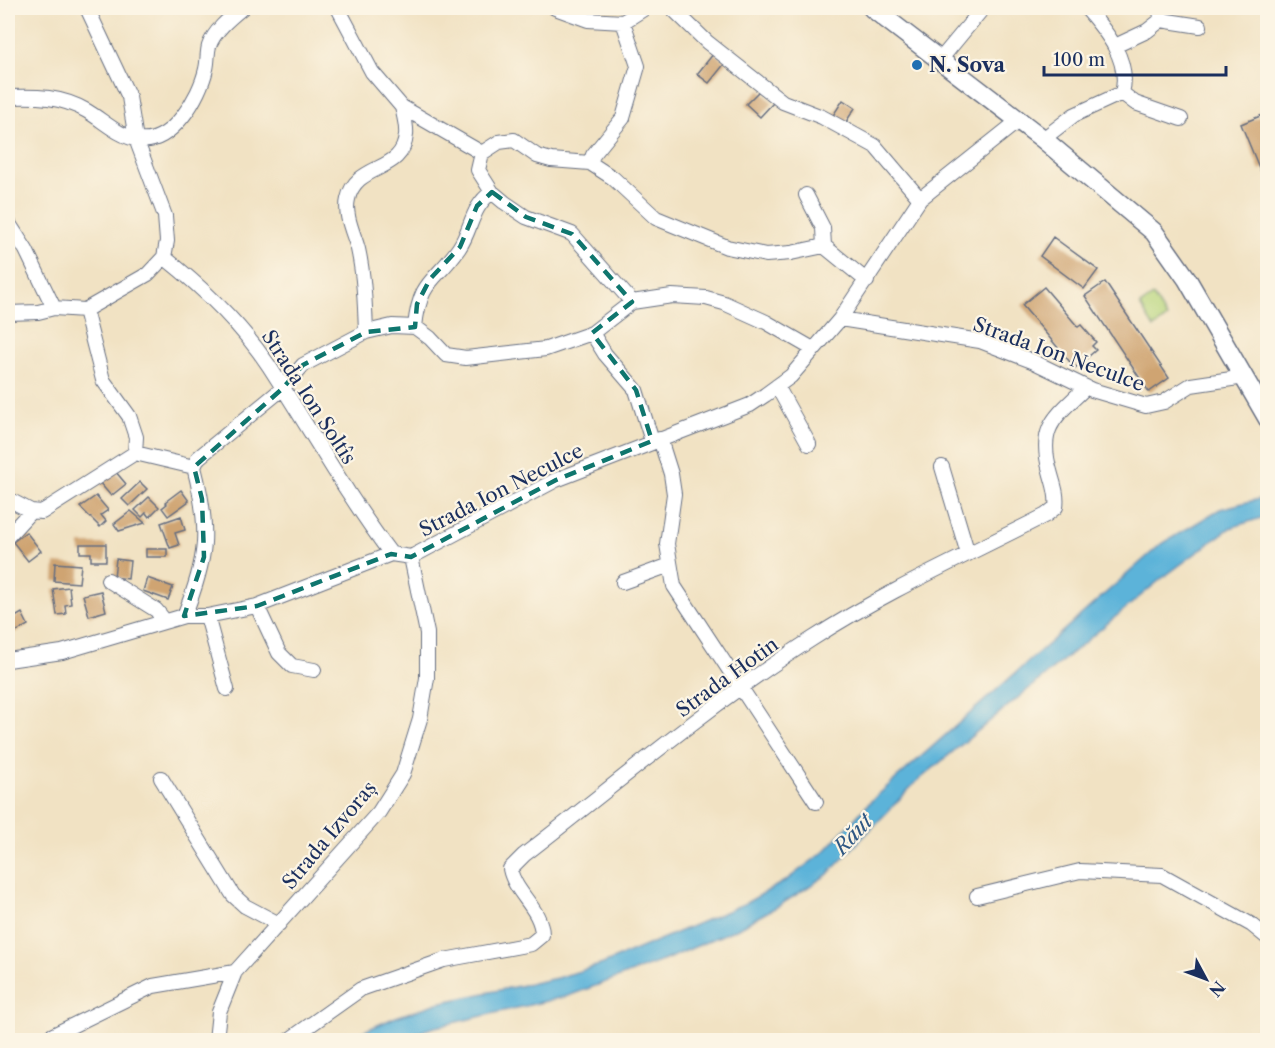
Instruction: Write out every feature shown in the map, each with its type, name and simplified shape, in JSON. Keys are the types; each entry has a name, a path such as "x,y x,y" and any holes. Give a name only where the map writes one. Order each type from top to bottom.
{"main road":[{"path":"872,8 1043,139 1154,232 1174,258 1268,419"}],"street":[{"path":"8,313 38,312 54,308 85,310 148,274 164,257 167,241 165,216 136,139 129,98 122,78 87,8"},
{"path":"8,97 56,98 89,112 113,129 136,139 159,137 187,110 206,70 209,45 225,23 242,8"},
{"path":"338,8 372,72 402,107 482,153"},
{"path":"555,8 588,20 623,22 645,8"},
{"path":"672,8 707,42 783,102 822,117 875,146 920,199"},
{"path":"940,60 982,8"},
{"path":"1086,8 1114,46 1125,75 1122,93"},
{"path":"1114,46 1147,31 1161,14 1200,26"},
{"path":"590,163 593,155 623,118 638,66 624,31 623,22"},
{"path":"1122,93 1135,103 1182,119"},
{"path":"1043,139 1074,115 1122,93"},
{"path":"366,332 364,285 346,203 351,184 362,176 382,168 398,155 406,136 402,107"},
{"path":"840,319 920,199 1018,121"},
{"path":"632,302 572,234 526,218 492,192 478,170 482,153 499,142 513,140 537,156 551,160 590,163 613,178 656,218 697,237 727,247 766,255 791,253 824,246"},
{"path":"415,327 417,304 430,279 460,247 477,206 492,192"},
{"path":"806,195 823,228 824,246 867,281"},
{"path":"8,222 26,250 54,308"},
{"name":"Strada Ion Soltîs","path":"164,257 200,286 248,339 354,504 392,554"},
{"path":"184,616 204,557 202,499 194,467 204,452 282,389 303,365 366,332 392,326 415,327 446,354 466,358 546,349 592,333 632,302 672,296 706,298 766,322 813,349"},
{"path":"85,310 103,380 129,416 136,437 135,453"},
{"name":"Strada Ion Neculce","path":"392,554 411,557 556,480 750,405 791,376 840,319 980,341 1032,361 1086,387 1126,402 1146,406 1164,402 1191,385 1245,377"},
{"path":"592,333 605,354 636,390 671,474 674,494 667,544 674,586 816,802"},
{"path":"777,386 808,444"},
{"name":"Strada Hotin","path":"290,1041 362,989 444,960 531,944 542,935 542,923 512,881 510,869 524,855 740,689 813,638 968,554 1046,515 1056,507 1058,498 1044,448 1046,433 1054,420 1086,387"},
{"path":"8,499 31,511 42,512 135,453 194,467"},
{"path":"942,467 968,554"},
{"path":"8,536 31,511"},
{"path":"8,660 62,652 184,616 207,616 257,606 392,554"},
{"name":"Strada Izvoraș","path":"235,972 379,812 403,774 420,719 427,678 427,633 411,557"},
{"path":"623,582 670,565"},
{"path":"108,580 156,610 165,621"},
{"path":"257,606 279,653 292,666 314,670"},
{"path":"207,616 227,689"},
{"path":"161,778 233,895 245,906 279,924"},
{"path":"977,896 1080,871 1162,875 1252,925 1268,938"},
{"path":"43,1041 153,986 235,972"},
{"path":"216,1041 219,1012 235,972"}],"highlighted area":[{"path":"492,192 526,217 572,234 632,302 592,333 636,390 652,441 556,480 411,557 391,554 257,606 184,616 204,557 202,499 194,467 282,389 303,365 366,332 415,327 417,304 430,279 460,247 477,206"}],"green space":[{"path":"1153,296 1167,318 1154,328 1140,305"}],"water":[{"name":"Răut","path":"1267,497 1267,516 1230,528 1161,579 914,784 827,875 780,905 736,929 665,960 568,996 431,1028 398,1040 344,1040 396,1017 438,1003 557,978 603,964 746,903 785,881 825,851 871,801 1160,545 1220,509"}],"building":[{"path":"714,53 726,62 709,83 697,74"},
{"path":"760,90 773,103 760,117 746,104"},
{"path":"843,100 855,108 844,125 832,117"},
{"path":"1265,114 1268,119 1268,166 1260,170 1241,124"},
{"path":"1053,237 1098,270 1084,289 1040,256"},
{"path":"1105,282 1169,378 1149,392 1085,296"},
{"path":"1044,287 1078,327 1081,325 1096,342 1092,346 1096,350 1075,368 1022,305"},
{"path":"115,471 126,484 111,496 100,483"},
{"path":"140,482 147,489 129,506 122,499"},
{"path":"181,490 189,501 168,516 162,508 167,504 165,502"},
{"path":"96,496 108,510 101,515 106,521 100,527 80,507"},
{"path":"149,497 159,507 149,517 146,513 142,517 135,510"},
{"path":"131,511 145,523 119,531 114,524"},
{"path":"181,516 185,530 175,533 179,545 170,548 161,523"},
{"path":"26,532 41,551 28,561 13,542"},
{"path":"80,544 106,544 106,561 91,561 91,553 80,553"},
{"path":"146,549 167,549 167,557 146,557"},
{"path":"116,559 130,561 128,579 114,577"},
{"path":"55,563 81,565 79,583 54,581"},
{"path":"147,578 173,587 168,600 143,591"},
{"path":"69,587 71,604 65,605 66,614 57,615 53,589"},
{"path":"101,591 106,611 89,616 83,595"},
{"path":"22,613 28,625 12,634 8,621"}],"place":[{"name":"N. Sova","path":"917,65"}]}
